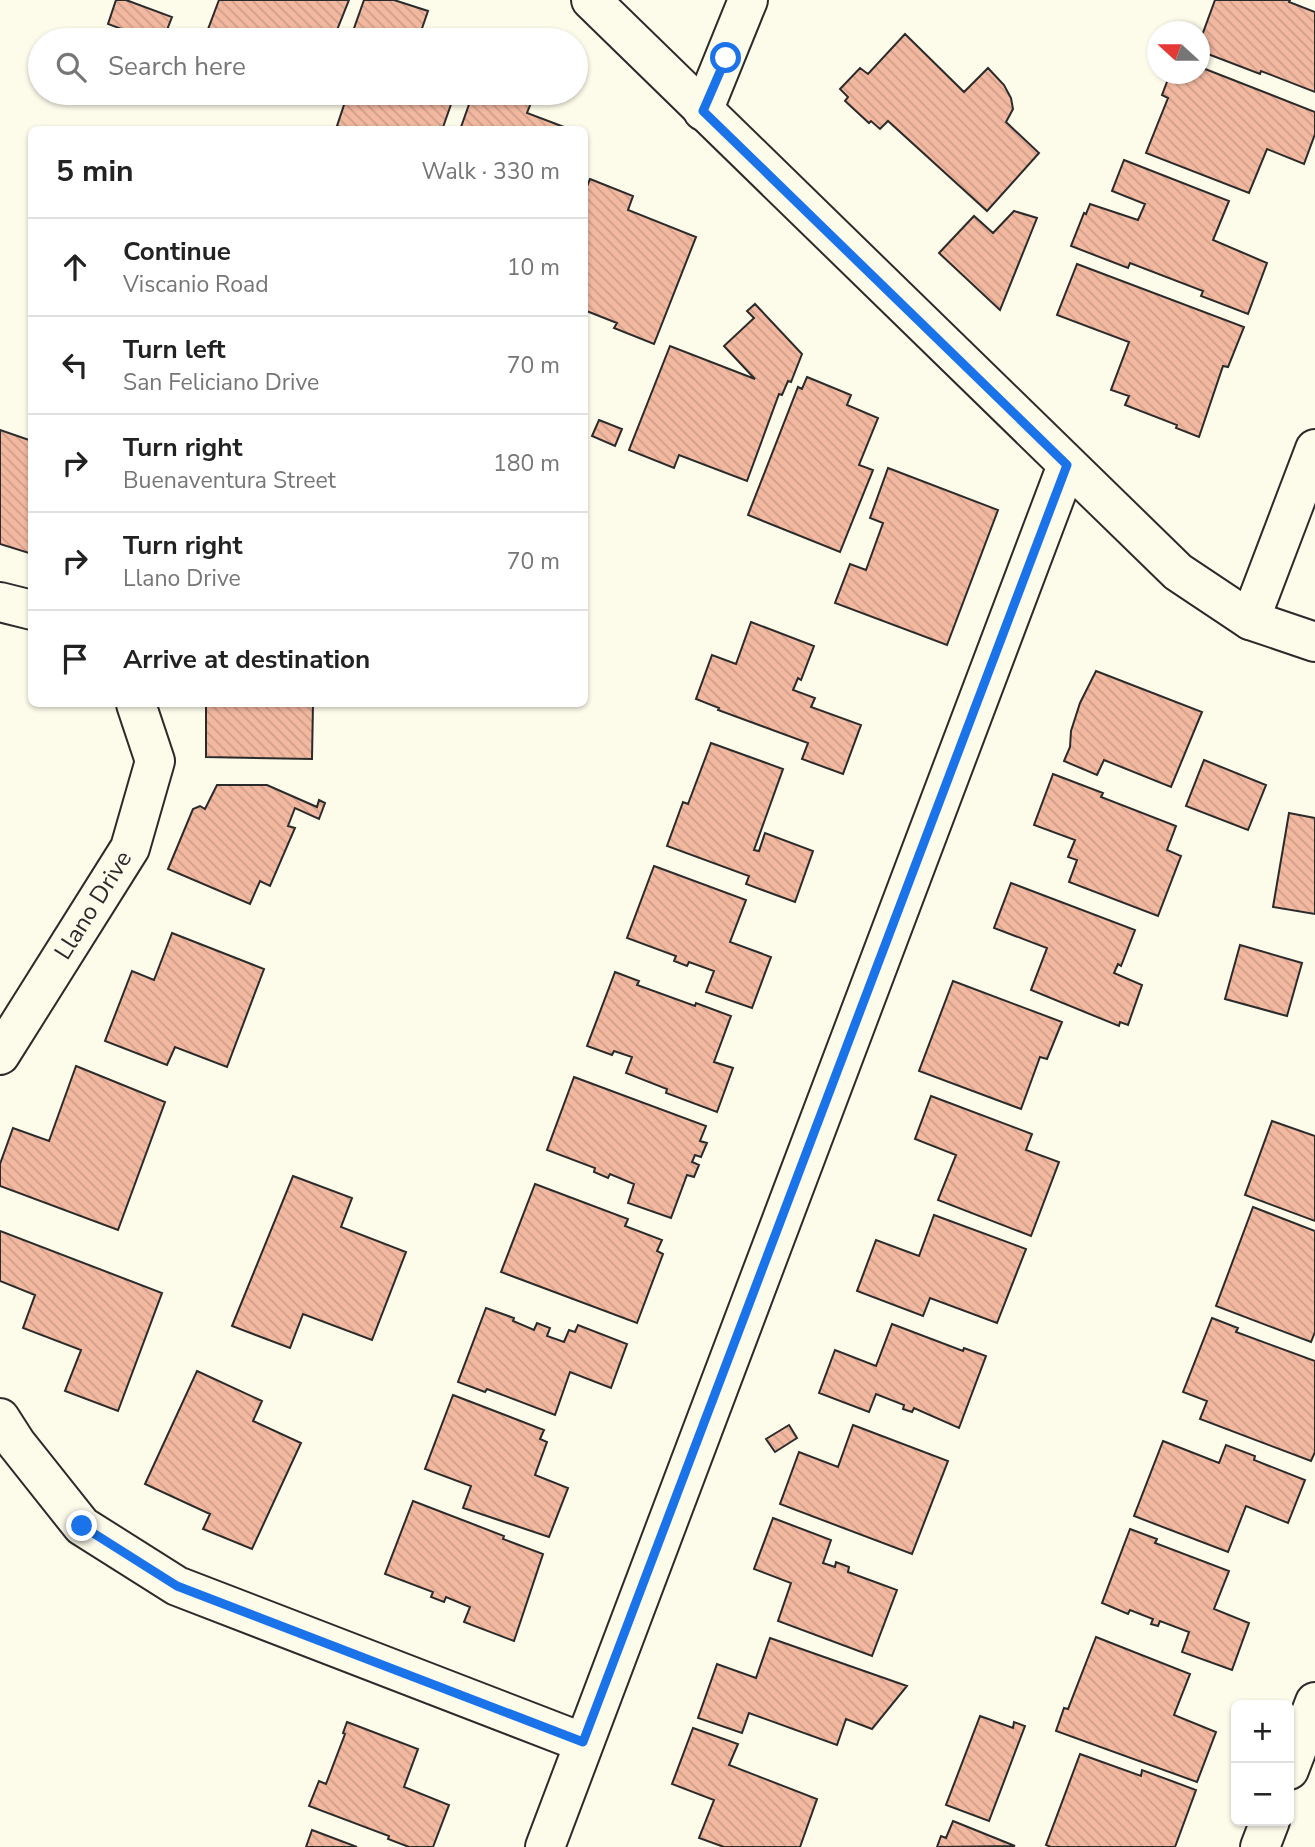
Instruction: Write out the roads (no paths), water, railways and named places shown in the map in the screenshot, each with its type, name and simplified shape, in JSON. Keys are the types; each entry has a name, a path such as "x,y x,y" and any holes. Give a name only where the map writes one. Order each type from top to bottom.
{"street":[{"path":"591,0 1178,572 1250,620 1315,642"},
{"path":"703,111 748,0"},
{"path":"1250,620 1315,449"},
{"path":"545,1847 1067,465"},
{"path":"0,602 28,609"},
{"name":"Llano Drive","path":"0,1055 130,848 155,761 137,707"},
{"path":"0,1418 16,1443 82,1526 177,1586 583,1742"},
{"path":"1292,1763 1315,1702"},
{"path":"1259,1847 1267,1826"}]}
